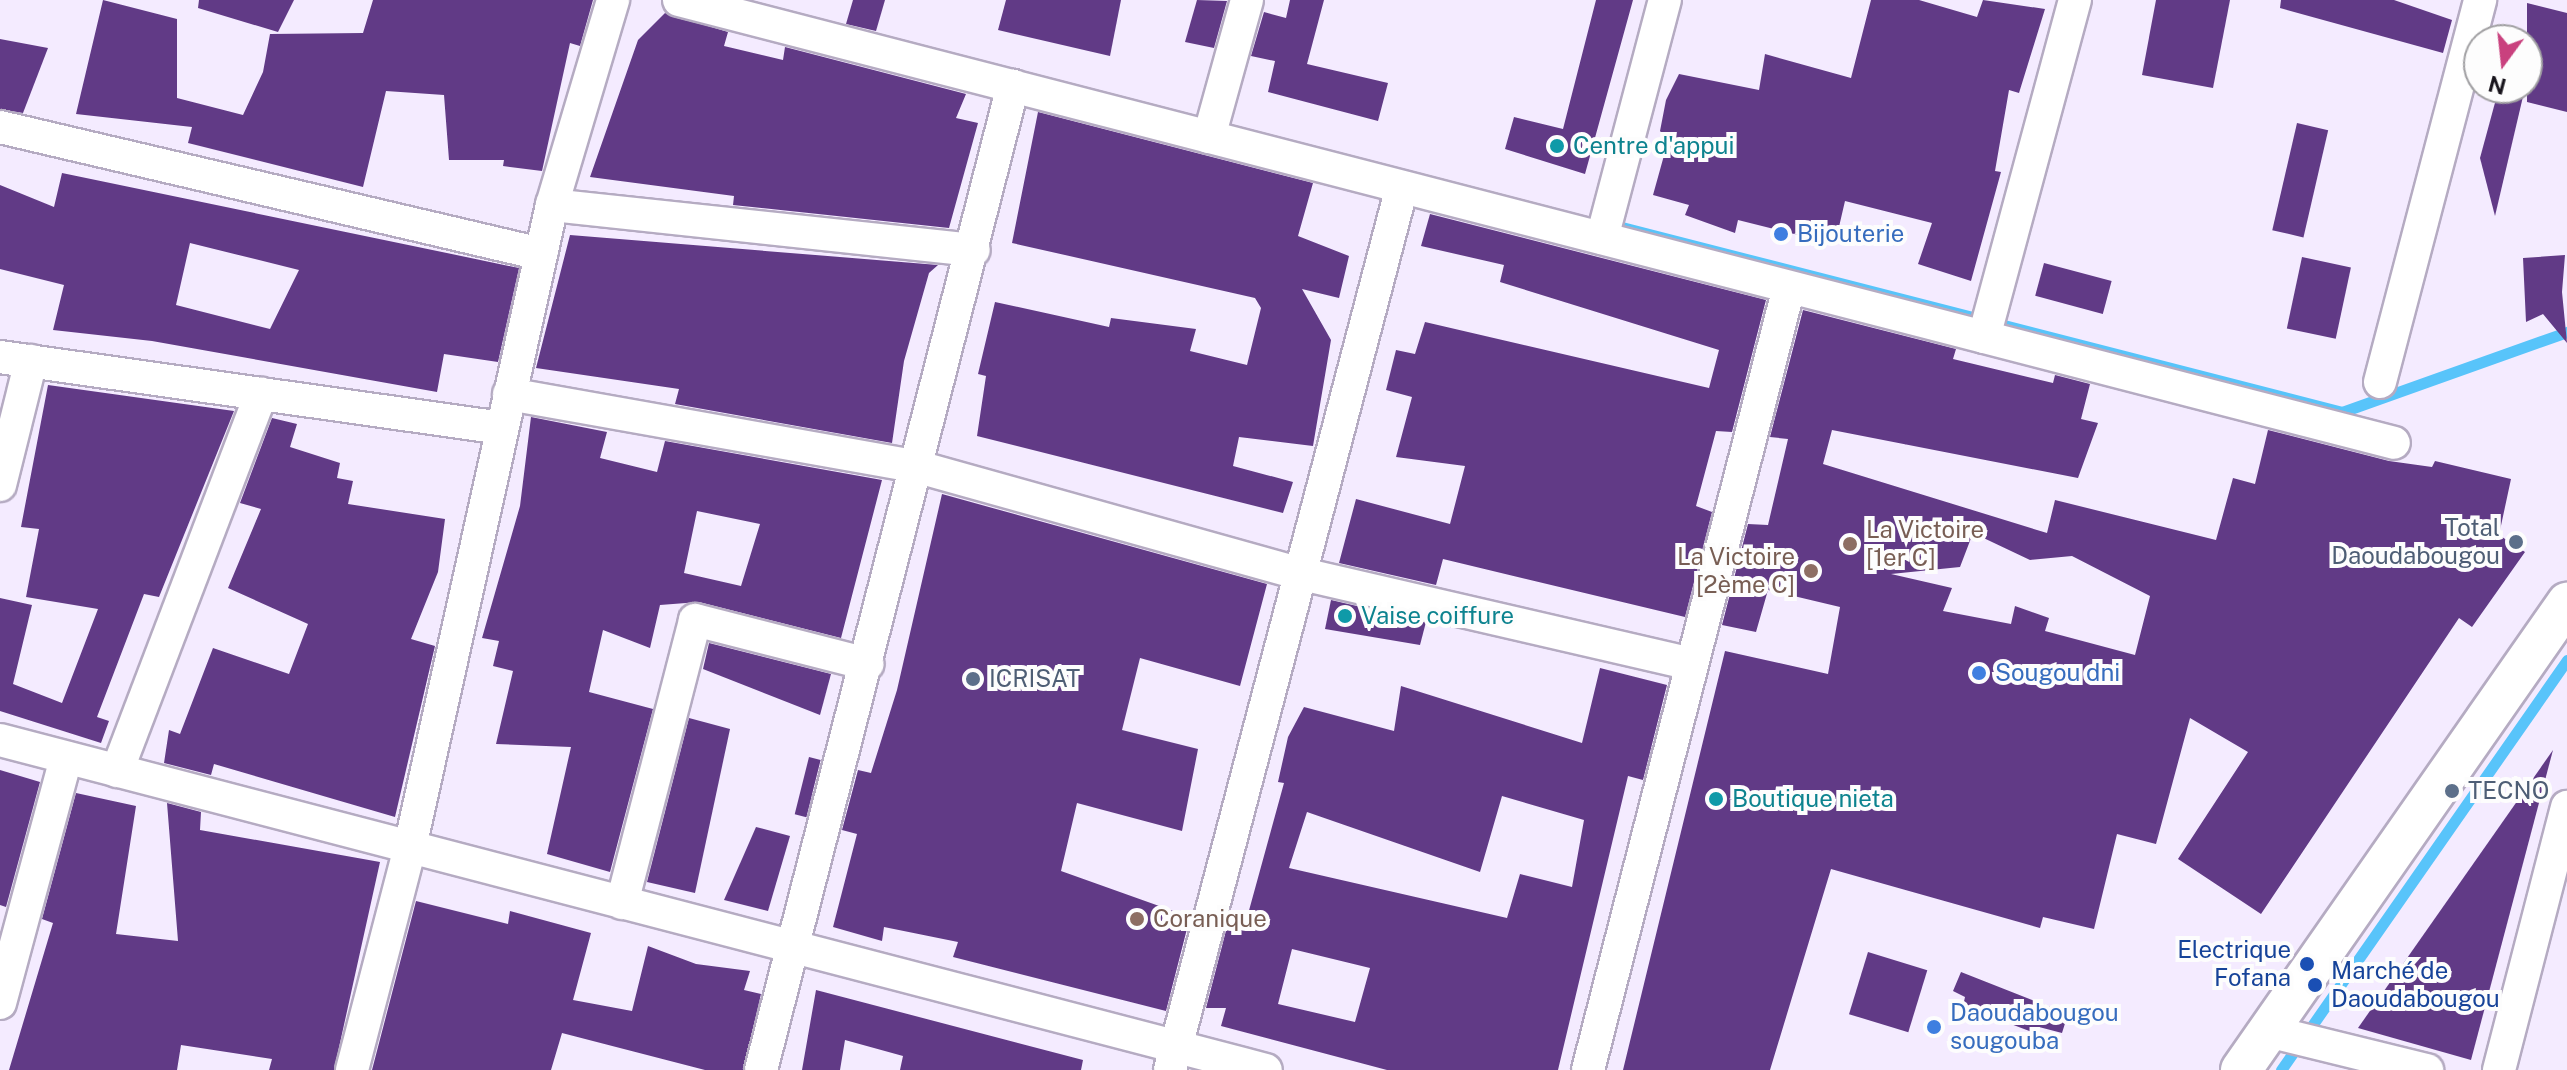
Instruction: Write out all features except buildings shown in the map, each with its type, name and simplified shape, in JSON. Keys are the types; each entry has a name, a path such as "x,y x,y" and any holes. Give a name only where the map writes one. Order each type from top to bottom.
{"street":[{"path":"352,1070 410,847 552,205 613,0"},
{"path":"679,0 2394,443"},
{"path":"1209,137 1247,0"},
{"path":"1602,238 1665,0"},
{"path":"1984,337 2075,0"},
{"path":"2380,382 2480,0"},
{"path":"761,1070 974,250 1013,86"},
{"path":"0,127 541,254"},
{"path":"1173,1058 1402,187"},
{"path":"552,205 974,250"},
{"path":"1588,1070 1789,287"},
{"path":"0,485 16,359 502,428"},
{"path":"117,771 261,394"},
{"path":"509,394 918,467 1302,574 1692,664"},
{"path":"2241,1070 2567,603"},
{"path":"622,903 695,620 867,664"},
{"path":"0,740 793,947 1173,1058 1266,1070"},
{"path":"0,1003 8,940 66,758"},
{"path":"2499,1070 2567,807"},
{"path":"2268,1031 2427,1070"}],"waterway":[{"path":"1614,225 2342,412 2567,332"},
{"path":"2281,1070 2567,660"}],"place":[{"name":"Centre d'appui","path":"1557,146"},
{"name":"Bijouterie","path":"1781,234"},
{"name":"Total Daoudabougou","path":"2516,542"},
{"name":"La Victoire [1er C]","path":"1850,544"},
{"name":"La Victoire [2ème C]","path":"1811,571"},
{"name":"Vaise coiffure","path":"1345,616"},
{"name":"Sougou dni","path":"1979,673"},
{"name":"ICRISAT","path":"973,679"},
{"name":"TECNO","path":"2452,791"},
{"name":"Boutique nieta","path":"1716,799"},
{"name":"Coranique","path":"1137,919"},
{"name":"Electrique Fofana","path":"2307,964"},
{"name":"Marché de Daoudabougou","path":"2315,985"},
{"name":"Daoudabougou sougouba","path":"1934,1027"}]}
